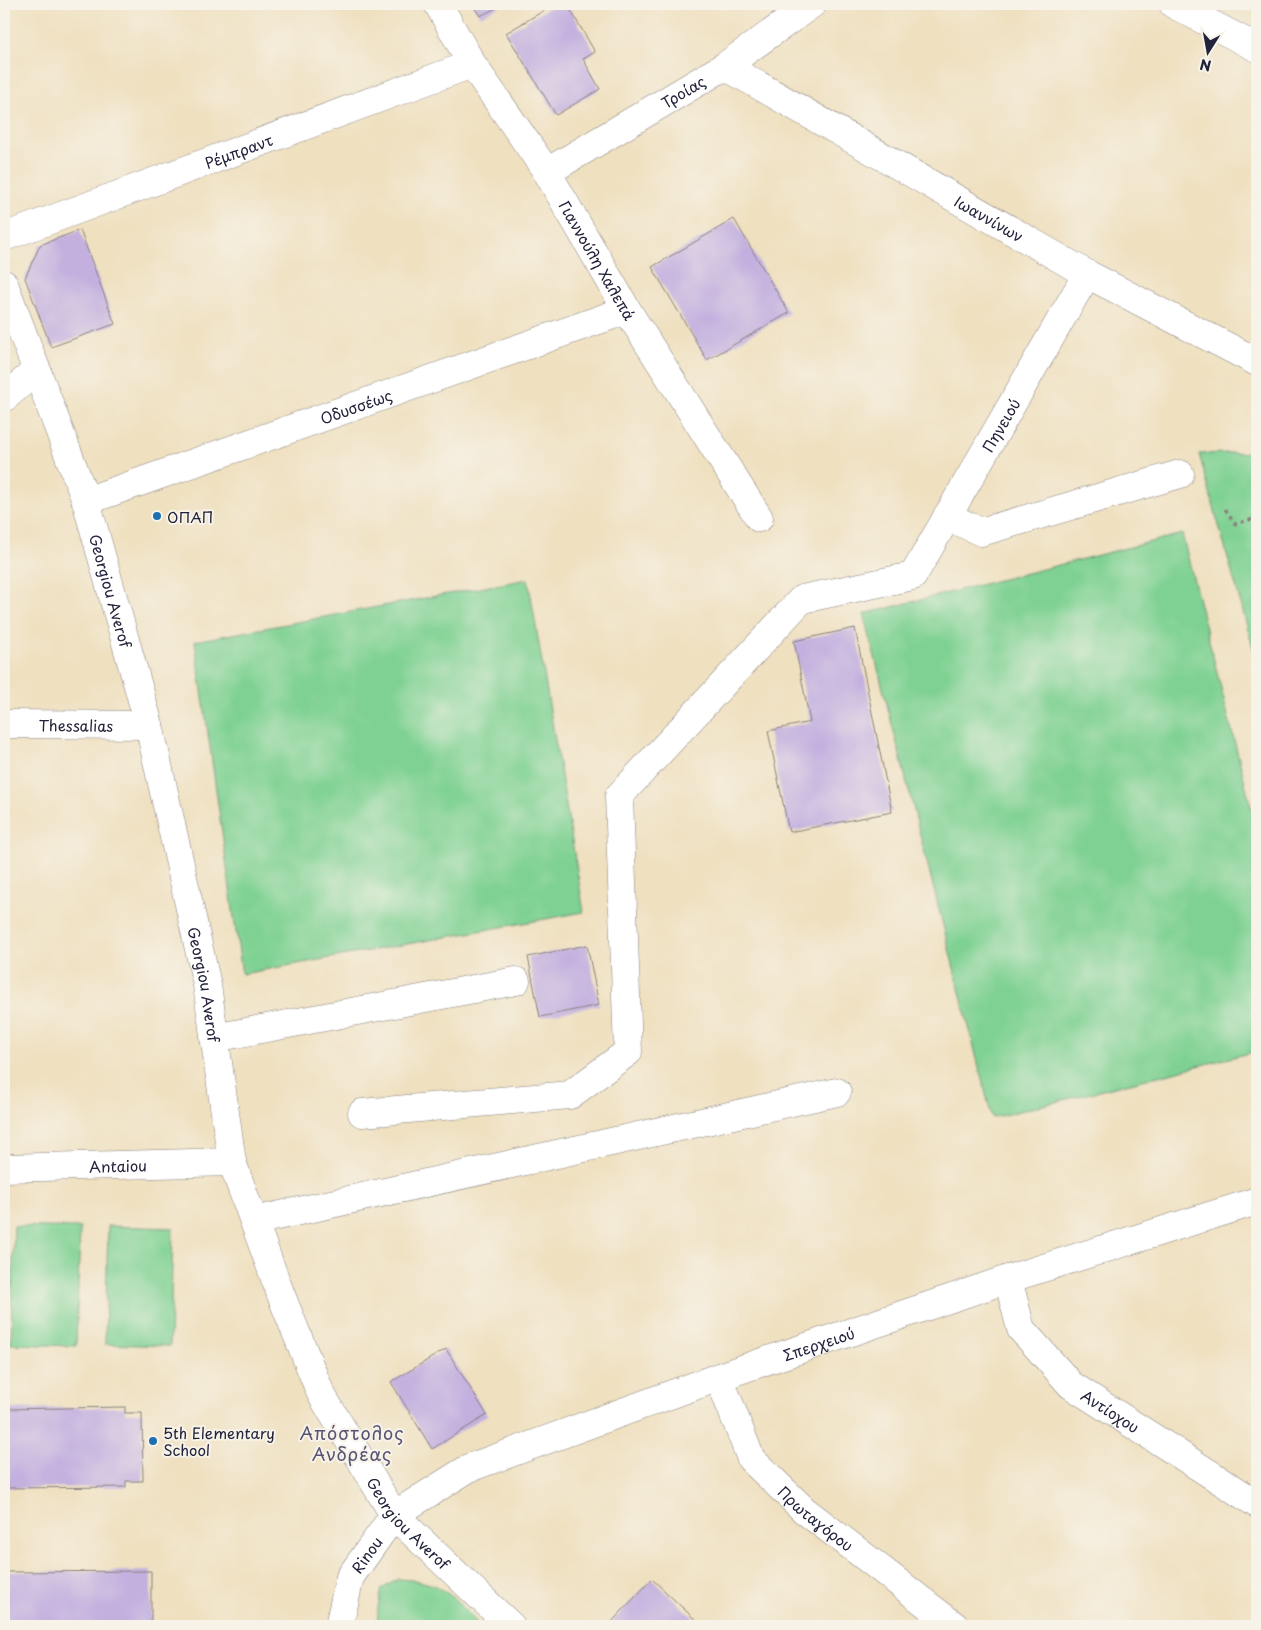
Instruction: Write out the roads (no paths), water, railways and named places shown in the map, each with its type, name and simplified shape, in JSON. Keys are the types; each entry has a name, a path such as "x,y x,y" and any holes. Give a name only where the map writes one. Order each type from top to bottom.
{"street":[{"name":"Γιαννούλη Χαλεπά","path":"438,4 472,64 547,172 626,310 758,518"},
{"name":"Τροίας","path":"547,172 725,66 812,4"},
{"path":"1173,4 1257,48"},
{"name":"Ρέμπραντ","path":"4,237 472,64"},
{"name":"Ιωαννίνων","path":"725,66 1087,274 1257,362"},
{"name":"Πηνειού","path":"362,1113 570,1095 628,1052 619,796 802,599 913,576 1087,274"},
{"name":"Georgiou Averof","path":"4,286 86,501 149,725 207,985 232,1162 281,1295 321,1394 394,1515 510,1626"},
{"name":"Οδυσσέως","path":"86,501 626,310"},
{"path":"4,398 37,370"},
{"path":"947,516 981,532 1180,474"},
{"name":"Thessalias","path":"4,724 149,725"},
{"path":"214,1038 516,981"},
{"path":"254,1221 837,1092"},
{"name":"Antaiou","path":"4,1168 232,1162"},
{"name":"Σπερχειού","path":"394,1515 470,1468 718,1376 1008,1279 1257,1201"},
{"name":"Αντίοχου","path":"1008,1279 1021,1329 1071,1385 1257,1504"},
{"name":"Πρωταγόρου","path":"718,1376 751,1459 804,1510 955,1626"},
{"name":"Rinou","path":"339,1626 350,1577 394,1515"}],"place":[{"name":"ΟΠΑΠ","path":"157,516"},
{"name":"5th Elementary School","path":"153,1441"}],"district":[{"name":"Απόστολος Ανδρέας","path":"352,1442"}]}
